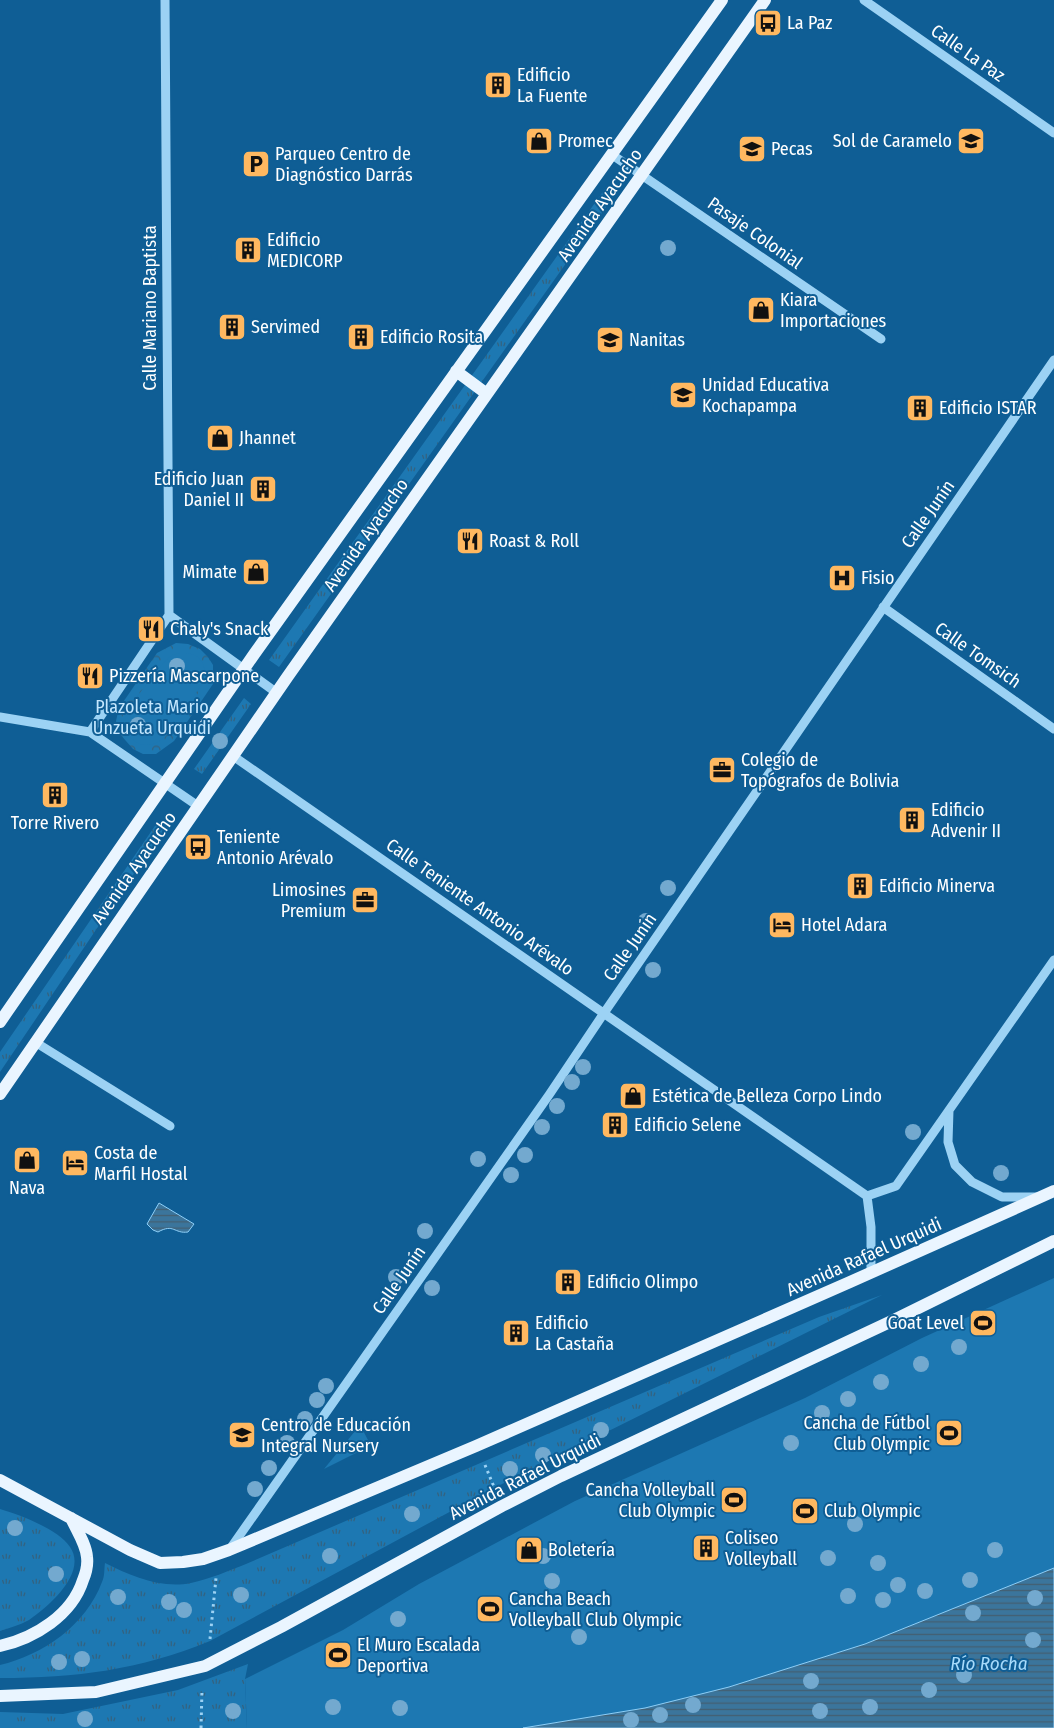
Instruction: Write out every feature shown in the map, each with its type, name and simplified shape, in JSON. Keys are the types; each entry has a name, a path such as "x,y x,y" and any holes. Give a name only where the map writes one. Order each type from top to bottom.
{"main road":[{"name":"Avenida Ayacucho","path":"0,1022 244,669 722,0"},
{"name":"Avenida Ayacucho","path":"0,1094 277,693 765,0"},
{"path":"456,371 487,394"},
{"name":"Avenida Rafael Urquidi","path":"0,1480 130,1550 160,1563 203,1559 229,1550 476,1446 1054,1191"},
{"name":"Avenida Rafael Urquidi","path":"0,1696 96,1692 205,1666 553,1480 894,1320 1054,1240"},
{"path":"0,1489 26,1494"},
{"path":"0,1646 10,1644 45,1628 64,1612 80,1591 88,1560 85,1548 71,1518"}],"street":[{"name":"Calle Mariano Baptista","path":"165,0 169,615"},
{"name":"Calle La Paz","path":"864,0 1054,133"},
{"name":"Pasaje Colonial","path":"611,154 881,339"},
{"name":"Calle Junín","path":"229,1550 549,1095 1054,360"},
{"name":"Calle Tomsich","path":"883,607 1054,729"},
{"path":"90,732 169,615 277,693"},
{"path":"0,717 90,732 198,806"},
{"name":"Calle Teniente Antonio Arévalo","path":"233,756 867,1196"},
{"path":"871,1272 871,1228 867,1196 896,1186 1054,960"},
{"path":"35,1042 170,1126"},
{"path":"949,1110 948,1142 955,1165 972,1182 1002,1196 1042,1197"}],"path":[{"path":"484,1462 494,1488"},
{"path":"210,1641 216,1575"},
{"path":"201,1728 202,1682"}],"green space":[{"path":"607,186 616,193 279,667 269,660"},
{"name":"Plazoleta Mario Unzueta Urquidi","path":"176,643 188,644 200,649 208,657 213,665 213,684 174,741 156,754 143,754 133,749 119,733 116,721 119,708 157,653"},
{"name":"Plazoleta Mario Unzueta Urquidi","path":"180,653 192,654 200,659 203,663 205,680 165,737 153,744 147,745 135,742 128,734 125,725 126,715 131,705 166,660 172,655"},
{"path":"244,698 251,704 202,774 194,769"},
{"path":"157,823 164,829 0,1072 0,1052"},
{"name":"Club Olympic","path":"1054,1278 1054,1568 865,1644 729,1687 645,1708 523,1728 247,1728 245,1679 343,1630 419,1584 575,1501 805,1398 922,1338"},
{"path":"882,1295 494,1488 210,1641 158,1659 107,1670 55,1676 0,1678 0,1665 32,1654 47,1646 74,1625 95,1598 103,1580 105,1563 136,1577 157,1583 191,1583 212,1577 819,1317"},
{"path":"360,1425 368,1440 374,1444 324,1469"},
{"path":"0,1509 28,1519 57,1534 70,1547 74,1557 74,1568 63,1588 46,1607 29,1620 0,1631"},
{"path":"248,1664 245,1679 247,1728 0,1728 0,1712 63,1714 178,1690"}],"water":[{"path":"159,1203 194,1224 188,1232 167,1228 158,1232 147,1224"},
{"name":"Río Rocha","path":"1054,1568 1054,1728 523,1728 645,1708 729,1687 865,1644"}],"place":[{"name":"La Paz","path":"768,23"},
{"name":"Edificio La Fuente","path":"498,85"},
{"name":"Promec","path":"539,141"},
{"name":"Sol de Caramelo","path":"971,141"},
{"name":"Pecas","path":"752,149"},
{"name":"Parqueo Centro de Diagnóstico Darrás","path":"256,164"},
{"name":"Edificio MEDICORP","path":"248,250"},
{"name":"Kiara Importaciones","path":"761,310"},
{"name":"Servimed","path":"232,327"},
{"name":"Edificio Rosita","path":"361,337"},
{"name":"Nanitas","path":"610,340"},
{"name":"Unidad Educativa Kochapampa","path":"683,395"},
{"name":"Edificio ISTAR","path":"920,408"},
{"name":"Jhannet","path":"220,438"},
{"name":"Edificio Juan Daniel II","path":"263,489"},
{"name":"Roast & Roll","path":"470,541"},
{"name":"Mimate","path":"256,572"},
{"name":"Fisio","path":"842,578"},
{"name":"Chaly's Snack","path":"151,629"},
{"name":"Pizzería Mascarpone","path":"90,676"},
{"name":"Colegio de Topógrafos de Bolivia","path":"722,770"},
{"name":"Torre Rivero","path":"55,795"},
{"name":"Edificio Advenir II","path":"912,820"},
{"name":"Teniente Antonio Arévalo","path":"198,847"},
{"name":"Edificio Minerva","path":"860,886"},
{"name":"Limosines Premium","path":"365,900"},
{"name":"Hotel Adara","path":"782,925"},
{"name":"Estética de Belleza Corpo Lindo","path":"633,1096"},
{"name":"Edificio Selene","path":"615,1125"},
{"name":"Nava","path":"27,1160"},
{"name":"Costa de Marfil Hostal","path":"75,1163"},
{"name":"Edificio Olimpo","path":"568,1282"},
{"name":"Goat Level","path":"983,1323"},
{"name":"Edificio La Castaña","path":"516,1333"},
{"name":"Cancha de Fútbol Club Olympic","path":"949,1433"},
{"name":"Centro de Educación Integral Nursery","path":"242,1435"},
{"name":"Cancha Volleyball Club Olympic","path":"734,1500"},
{"name":"Club Olympic","path":"805,1511"},
{"name":"Coliseo Volleyball","path":"706,1548"},
{"name":"Boletería","path":"529,1550"},
{"name":"Cancha Beach Volleyball Club Olympic","path":"490,1609"},
{"name":"El Muro Escalada Deportiva","path":"338,1655"}]}
